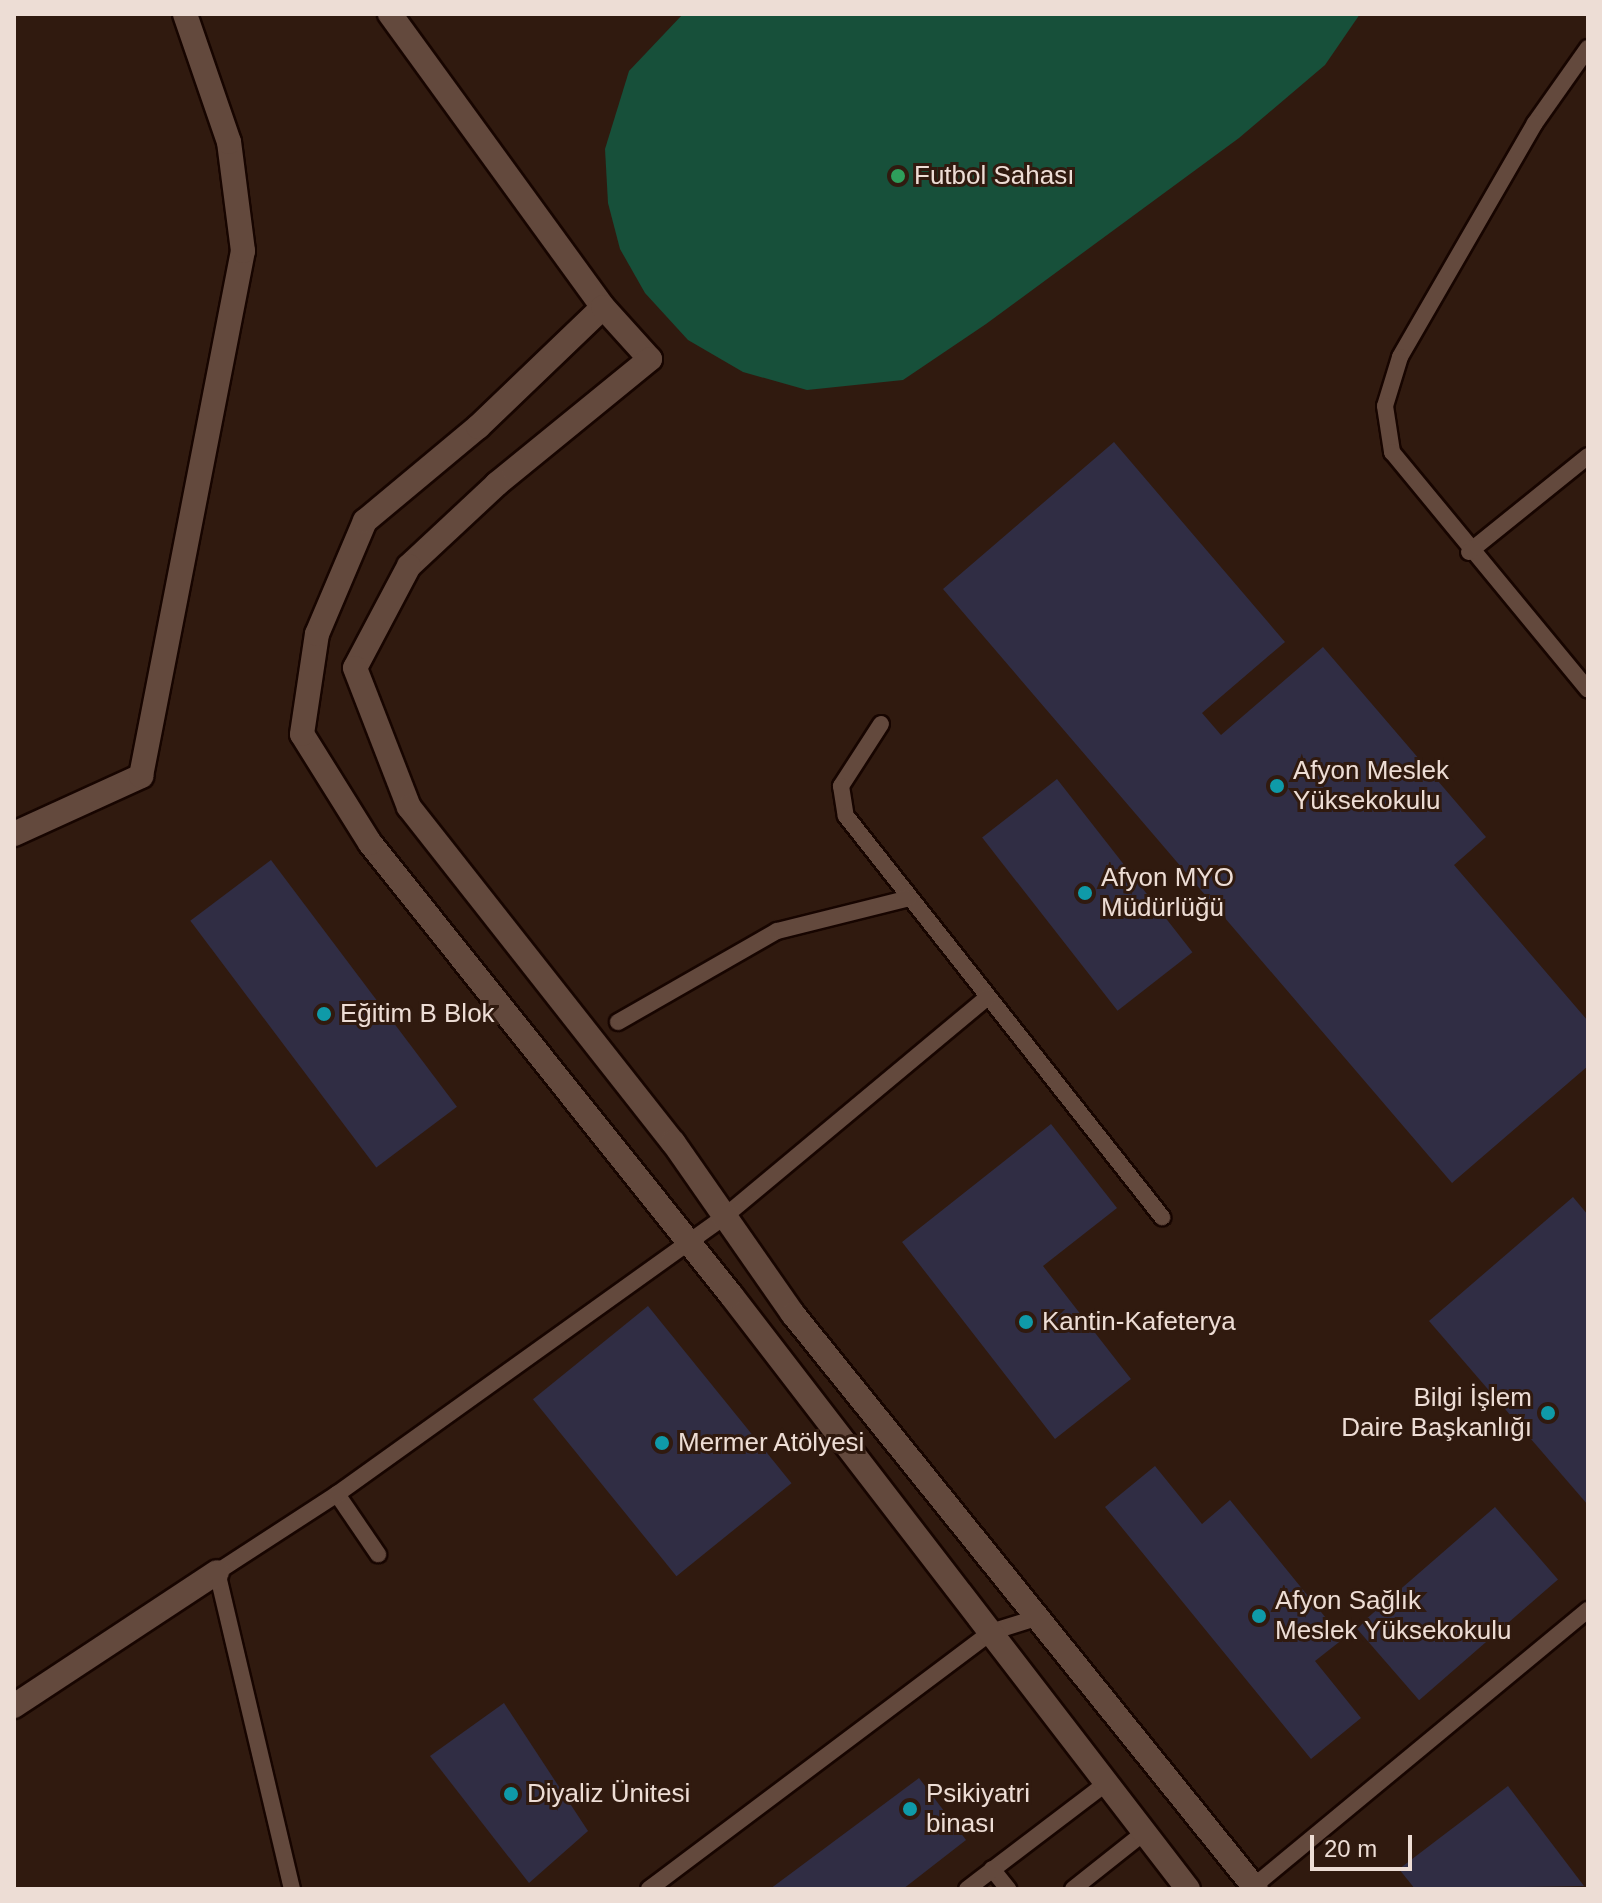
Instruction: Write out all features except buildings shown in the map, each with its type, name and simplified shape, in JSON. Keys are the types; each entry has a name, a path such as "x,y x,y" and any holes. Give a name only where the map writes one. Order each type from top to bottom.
{"street":[{"path":"14,834 141,776 243,251 229,142 185,14"},
{"path":"390,14 603,307 650,359 497,484 409,566 355,668 409,807 673,1142 793,1314 1255,1888"},
{"path":"603,307 478,427 365,521 317,634 302,734 370,843 685,1240 1188,1889"},
{"path":"14,1706 217,1572"}],"lane":[{"path":"1588,48 1535,123 1400,357 1385,406 1392,452 1469,552 1588,690"},
{"path":"1469,552 1588,456"},
{"path":"881,724 841,786 846,816 1162,1217"},
{"path":"618,1022 777,931 909,898"},
{"path":"292,1889 217,1572 337,1494 685,1240 725,1216 988,997"},
{"path":"337,1494 378,1554"},
{"path":"1255,1888 1588,1610"},
{"path":"649,1889 991,1632 1039,1617"},
{"path":"967,1889 1108,1782"},
{"path":"1073,1889 1145,1832"},
{"path":"992,1869 1008,1889"}],"green space":[{"name":"Futbol Sahası","path":"683,14 1360,14 1325,65 1239,138 986,324 903,380 807,390 743,372 688,340 645,293 620,249 608,203 605,149 629,71"}],"place":[{"name":"Futbol Sahası","path":"898,176"},
{"name":"Afyon Meslek Yüksekokulu","path":"1277,786"},
{"name":"Afyon MYO Müdürlüğü","path":"1085,893"},
{"name":"Eğitim B Blok","path":"324,1014"},
{"name":"Kantin-Kafeterya","path":"1026,1322"},
{"name":"Bilgi İşlem Daire Başkanlığı","path":"1548,1413"},
{"name":"Mermer Atölyesi","path":"662,1443"},
{"name":"Afyon Sağlık Meslek Yüksekokulu","path":"1259,1616"},
{"name":"Diyaliz Ünitesi","path":"511,1794"},
{"name":"Psikiyatri binası","path":"910,1809"}]}
